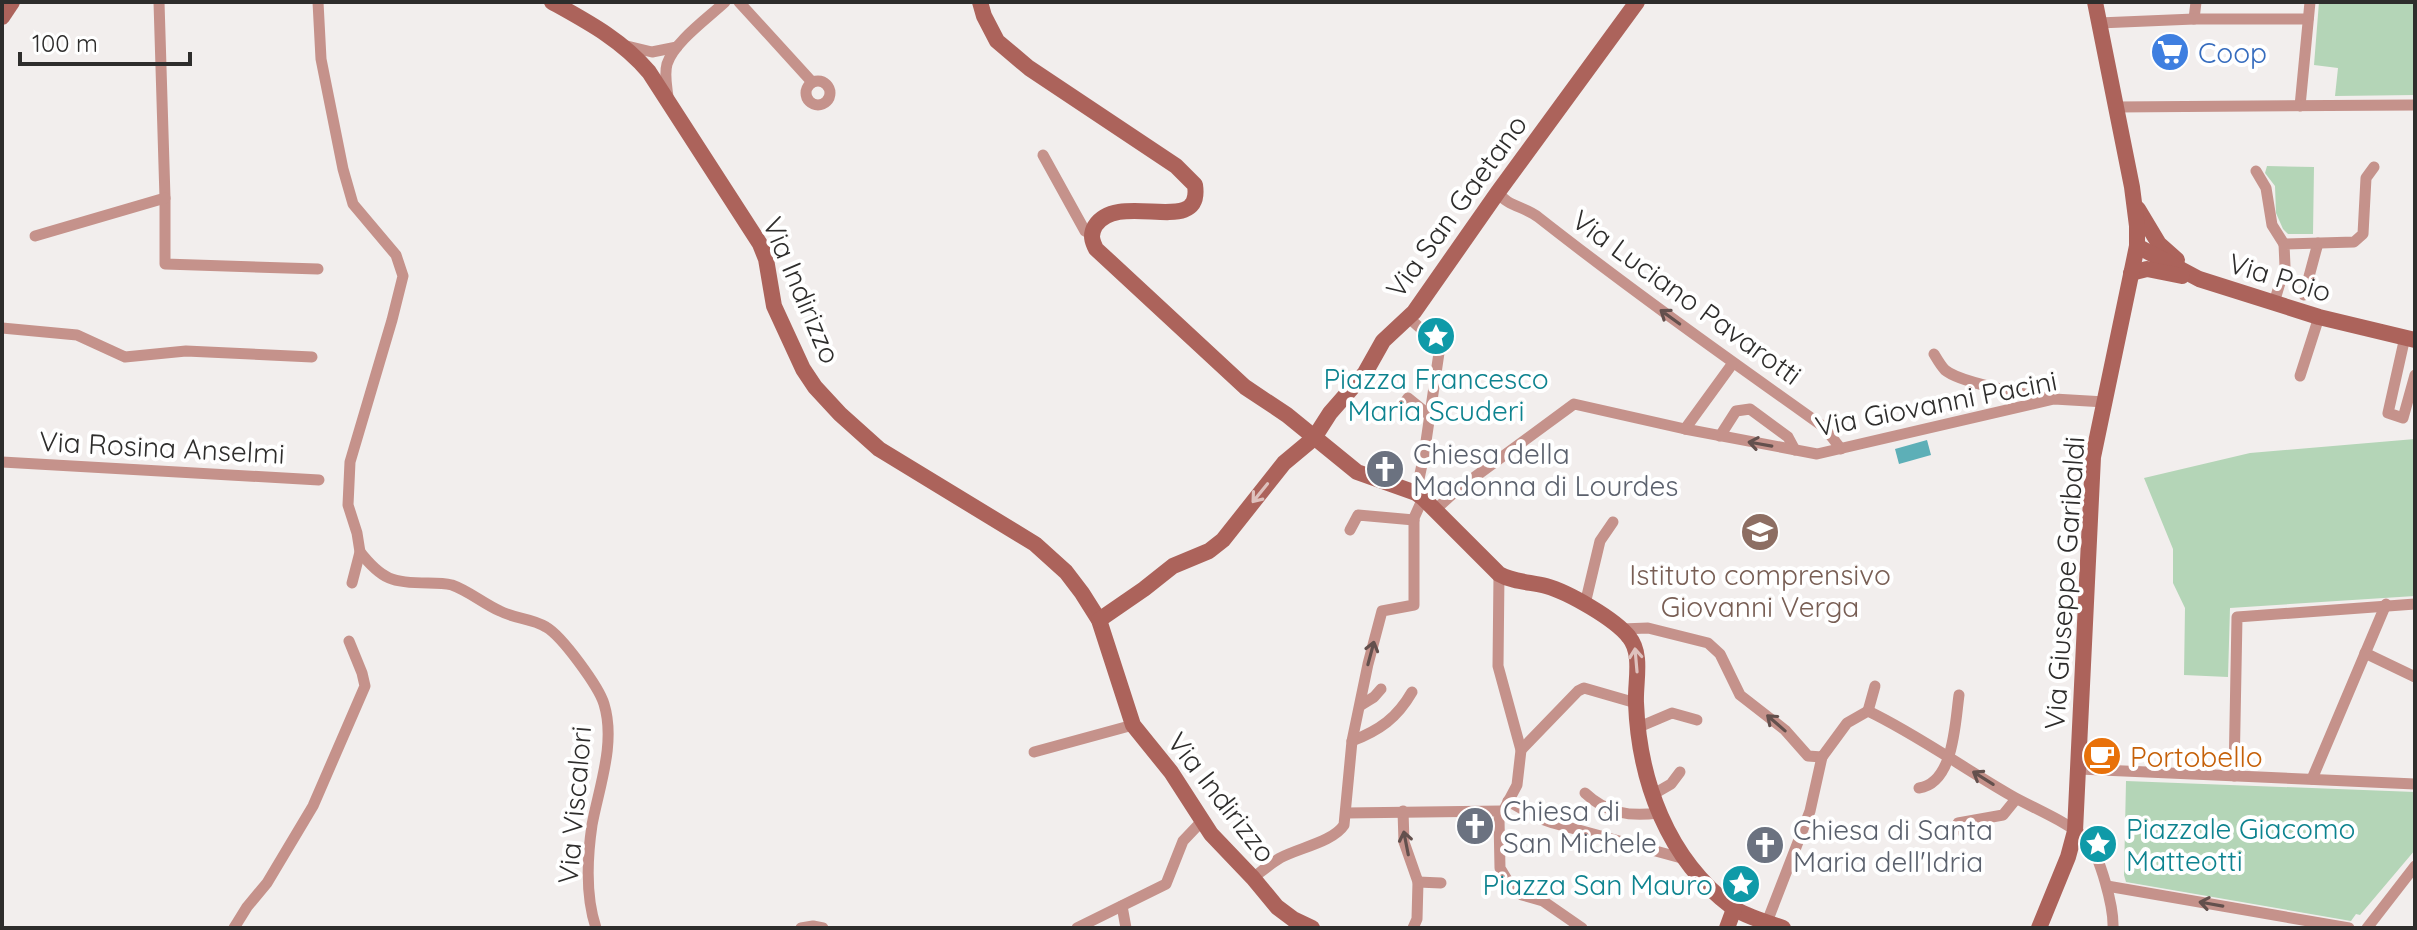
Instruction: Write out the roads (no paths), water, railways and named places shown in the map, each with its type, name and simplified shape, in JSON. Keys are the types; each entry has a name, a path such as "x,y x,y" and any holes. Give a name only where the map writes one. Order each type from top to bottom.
{"street":[{"path":"2,17 12,2"},
{"path":"159,2 165,264 318,269"},
{"path":"318,2 321,59 353,204 396,255 403,276 350,462 348,505 360,552 352,583"},
{"name":"Via Indirizzo","path":"552,2 603,30 621,43 649,72 760,244 766,259 774,306 803,369 815,387 879,449 1035,544 1074,582 1099,620 1133,725 1171,772 1211,834 1277,907 1312,928"},
{"path":"668,101 666,68 677,47 725,2"},
{"path":"739,2 812,82"},
{"path":"977,2 997,41 1029,68 1176,166 1195,185 1196,198 1180,212 1121,210 1112,213 1097,223 1092,235 1096,249 1245,387 1287,415 1357,472 1426,502 1507,579 1561,591 1622,629 1629,637 1635,648 1636,703 1643,759 1658,813 1698,875 1734,909 1771,926 1783,880 1810,811 1822,757 1847,723 1868,711 1875,686"},
{"name":"Via San Gaetano","path":"1099,620 1173,566 1209,551 1223,540 1284,463 1314,438 1330,413 1365,373 1383,341 1409,318 1637,2"},
{"name":"Via Giuseppe Garibaldi","path":"2039,928 2068,857 2075,831 2093,457 2137,246 2134,202 2095,2"},
{"path":"2194,19 2196,2"},
{"path":"2300,106 2310,2"},
{"path":"2099,23 2308,19"},
{"path":"621,43 652,52 677,47"},
{"path":"2116,107 2415,105"},
{"path":"1043,155 1085,231 1092,235"},
{"path":"2284,244 2354,242 2363,234 2366,178 2374,167"},
{"path":"2256,171 2266,188 2272,225 2284,244 2285,266 2274,303"},
{"name":"Via Luciano Pavarotti","path":"1498,192 1502,199 1533,213 1619,280 1824,427 1841,449"},
{"path":"35,236 165,198"},
{"path":"2134,202 2159,244 2199,279"},
{"path":"2304,295 2318,243"},
{"name":"Via Poio","path":"2137,246 2199,279 2319,317 2410,339"},
{"path":"2131,273 2147,269 2199,279"},
{"path":"2300,376 2319,317"},
{"path":"1253,878 1280,858 1341,830 1346,813 1352,741 1382,611 1414,605 1414,519 1426,502 1424,455 1440,350 1409,318"},
{"path":"2,328 77,335 125,357 186,351 312,357"},
{"path":"2397,373 2414,376 2403,418 2388,413 2397,373 2410,339"},
{"path":"1934,354 1944,369 1954,376 2054,399"},
{"path":"1685,429 1733,363"},
{"path":"1403,405 1408,398 1429,415"},
{"name":"Via Giovanni Pacini","path":"1426,502 1471,480 1574,404 1817,454 2054,399 2105,402"},
{"path":"1720,436 1736,411 1750,409 1788,437 1795,450"},
{"name":"Via Rosina Anselmi","path":"2,462 319,480"},
{"path":"1350,530 1358,515 1414,519"},
{"path":"1585,604 1600,541 1613,522"},
{"name":"Via Viscalori","path":"360,552 386,578 400,583 450,584 505,614 531,619 548,628 560,638 600,694 605,706 606,745 588,878 596,928"},
{"path":"1499,574 1498,666 1521,750 1517,785 1499,819 1500,868 1512,888 1522,895 1543,901 1582,928"},
{"path":"2312,779 2386,604"},
{"path":"2234,776 2237,617 2415,604"},
{"path":"1622,629 1648,628 1708,643 1720,654 1740,695 1785,730 1808,756 1822,757"},
{"path":"234,928 267,883 313,806 365,686 349,641"},
{"path":"2365,653 2415,677"},
{"path":"1521,750 1584,688 1636,703"},
{"path":"1361,705 1381,689"},
{"path":"1352,741 1372,733 1395,717 1412,692"},
{"path":"1919,788 1929,787 1934,782 1950,757 1959,695"},
{"path":"1868,711 1900,726 2087,840 2107,886 2113,928"},
{"path":"1639,727 1672,713 1697,720"},
{"name":"Via Indirizzo","path":"1034,752 1133,725"},
{"path":"2079,769 2415,784"},
{"path":"1652,795 1671,784 1680,772"},
{"path":"1585,793 1607,808 1624,814 1641,816 1658,813"},
{"path":"1953,834 1958,823 2003,815 2016,799"},
{"path":"1346,813 1505,806 1687,860"},
{"path":"1403,811 1404,842 1418,882 1417,919 1413,928"},
{"path":"1077,928 1166,884 1183,841 1202,821"},
{"path":"2367,928 2415,866"},
{"path":"1418,882 1441,883"},
{"path":"2107,886 2285,923 2349,928"},
{"path":"1122,906 1126,928"},
{"path":"1727,928 1734,909"}],"water":[{"path":"1927,440 1931,455 1899,464 1895,449"}],"place":[{"name":"Coop","path":"2170,52"},
{"name":"Piazza Francesco Maria Scuderi","path":"1436,336"},
{"name":"Chiesa della Madonna di Lourdes","path":"1385,469"},
{"name":"Istituto comprensivo Giovanni Verga","path":"1760,532"},
{"name":"Portobello","path":"2102,756"},
{"name":"Chiesa di San Michele","path":"1475,826"},
{"name":"Piazzale Giacomo Matteotti","path":"2098,844"},
{"name":"Chiesa di Santa Maria dell'Idria","path":"1765,845"},
{"name":"Piazza San Mauro","path":"1741,884"}]}
